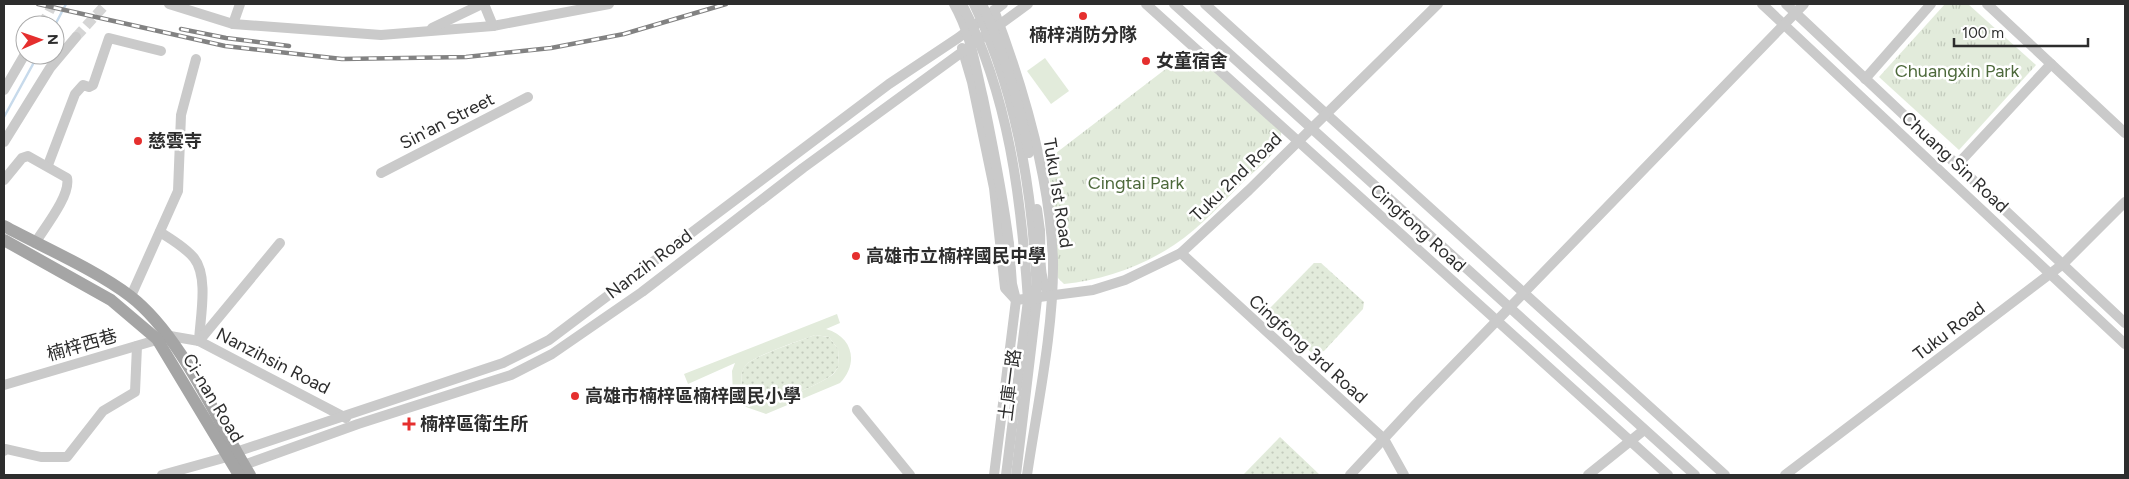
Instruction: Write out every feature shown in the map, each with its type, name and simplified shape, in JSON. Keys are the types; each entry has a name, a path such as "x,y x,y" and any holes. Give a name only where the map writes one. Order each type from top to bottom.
{"main road":[{"name":"Ci-nan Road","path":"4,226 116,286 131,296 170,336 232,454"},
{"name":"Ci-nan Road","path":"4,240 111,300 157,339 232,454"},
{"path":"232,454 244,472"}],"street":[{"path":"169,4 233,24 381,35 493,26 603,4"},
{"path":"233,24 240,4"},
{"path":"427,31 483,4 493,26"},
{"path":"954,4 971,42 994,144 1009,244 1012,284 1016,300 994,475"},
{"path":"962,4 990,68 1008,135 1033,299"},
{"path":"974,4 999,62 1018,136 1030,202 1033,299"},
{"path":"982,4 998,39 1016,95 1032,170 1040,230 1043,278 1046,291 1052,297"},
{"name":"Nanzih Road","path":"244,472 358,424 511,375 552,354 642,292 803,168 1028,4"},
{"name":"Cingfong Road","path":"1146,4 1668,475"},
{"name":"Cingfong Road","path":"1174,4 1695,475"},
{"name":"Cingfong Road","path":"1205,4 1725,475"},
{"name":"Tuku 2nd Road","path":"1016,300 1052,297 1093,290 1125,280 1181,253 1249,190 1438,4"},
{"name":"Chuang Sin Road","path":"1762,4 2125,344"},
{"name":"Chuang Sin Road","path":"1786,4 2125,323"},
{"path":"1350,475 1509,307 1804,4"},
{"path":"1865,79 1931,4"},
{"path":"1987,4 2125,133"},
{"name":"Nanzih Road","path":"162,475 232,454 504,363 549,340 889,84 958,38 999,7"},
{"name":"Tuku 1st Road","path":"999,7 1000,25 1021,92 1044,186 1050,227 1052,297 1027,475"},
{"path":"4,142 50,68 76,37"},
{"path":"48,165 75,94 83,85 93,85 109,38 161,51"},
{"path":"958,38 964,52 994,188 1005,288 1016,300"},
{"path":"131,296 178,191 181,115 196,59"},
{"path":"1957,165 2051,64"},
{"path":"4,90 19,65"},
{"name":"Sin'an Street","path":"381,173 528,97"},
{"path":"4,180 22,158 28,156 48,165 67,178 69,185 35,243"},
{"name":"Tuku Road","path":"1785,475 2051,274 2125,202"},
{"path":"160,232 187,251 199,265 202,281 199,342"},
{"path":"199,342 280,244"},
{"name":"Cingfong 3rd Road","path":"1181,253 1384,439 1404,475"},
{"name":"土庫一路","path":"1006,475 1033,299"},
{"name":"土庫一路","path":"1016,475 1033,299"},
{"name":"Nanzihsin Road","path":"170,336 199,342 358,424"},
{"name":"楠梓西巷","path":"4,385 170,336"},
{"path":"4,448 41,457 67,457 103,411 136,392 137,346"},
{"path":"857,410 910,475"},
{"path":"1588,475 1644,430"}],"green space":[{"name":"Chuangxin Park","path":"1945,4 1968,4 2036,65 1959,150 1879,77"},
{"path":"1045,58 1069,91 1051,104 1027,71"},
{"name":"Cingtai Park","path":"1192,61 1214,69 1281,131 1281,138 1274,151 1264,163 1194,230 1174,245 1148,260 1107,276 1064,284 1058,278 1055,227 1048,166 1056,153 1163,71 1176,63"},
{"path":"1314,263 1321,263 1364,302 1363,309 1324,351 1313,354 1266,312"},
{"path":"837,314 840,323 826,329 842,338 847,344 851,359 850,367 840,383 766,414 746,407 733,395 732,371 735,363 688,384 684,374","holes":["815,335 829,337 838,349 839,366 831,376 805,390 765,403 753,400 744,391 741,378 743,371 751,361 774,350"]},
{"path":"815,335 829,337 838,349 839,366 832,375 805,390 774,401 759,403 748,396 744,390 741,377 746,365 766,353"},
{"path":"1280,437 1320,475 1243,475"}],"waterway":[{"path":"60,15 66,4"},
{"path":"4,117 33,65"}],"tunnel":[{"path":"47,15 53,4"},
{"path":"76,37 106,4"}],"railway":[{"path":"38,4 225,46 342,59 466,57 551,48 624,34 726,4"},
{"path":"181,29 226,38 289,46"}],"place":[{"name":"楠梓消防分隊","path":"1083,16"},
{"name":"女童宿舍","path":"1146,61"},
{"name":"慈雲寺","path":"138,141"},
{"name":"高雄市立楠梓國民中學","path":"856,256"},
{"name":"高雄市楠梓區楠梓國民小學","path":"575,396"},
{"name":"楠梓區衛生所","path":"409,424"}]}
